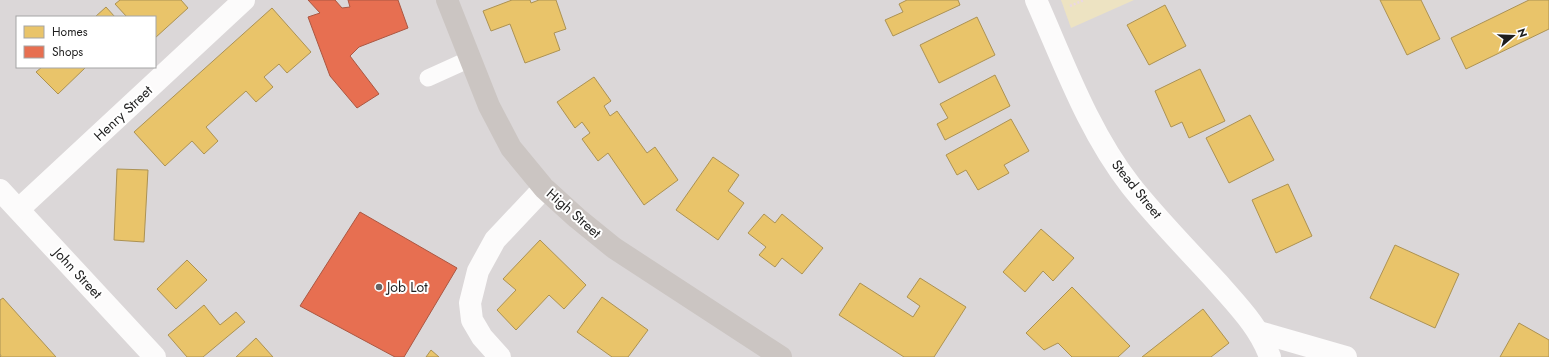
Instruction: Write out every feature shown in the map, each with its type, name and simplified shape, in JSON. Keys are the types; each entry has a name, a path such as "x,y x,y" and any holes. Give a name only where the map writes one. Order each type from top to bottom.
{"main road":[{"name":"High Street","path":"447,0 489,106 511,148 544,188 577,218 614,248 781,357"}],"street":[{"name":"Henry Street","path":"19,209 244,0"},
{"name":"Stead Street","path":"1036,0 1083,107 1105,148 1131,186 1259,332 1270,357"},
{"path":"500,357 482,337 472,320 470,303 478,271 494,240 544,188"},
{"name":"John Street","path":"0,190 155,357"},
{"path":"1259,332 1346,357"}],"lane":[{"path":"428,78 470,59"}],"shaded area":[{"path":"0,0 1549,0 1549,357 0,357"},
{"path":"1061,0 1134,0 1071,28"}],"building: Homes":[{"path":"120,0 181,0 188,8 156,37 156,16 126,16 115,4"},
{"path":"512,0 530,0 531,3 539,0 556,0 566,29 554,33 560,50 525,63 510,24 491,31 483,11"},
{"path":"907,0 958,0 960,5 893,36 885,20 903,12 899,4"},
{"path":"1380,0 1421,0 1440,39 1407,55"},
{"path":"1529,0 1549,0 1549,29 1466,69 1451,38"},
{"path":"1165,5 1186,46 1149,65 1127,25"},
{"path":"106,7 114,16 96,16"},
{"path":"272,8 311,52 287,73 279,64 264,77 273,87 256,102 246,91 206,127 218,141 204,154 192,141 165,166 134,132"},
{"path":"977,17 995,55 939,83 920,45"},
{"path":"41,68 85,68 58,94 36,72"},
{"path":"1200,69 1225,121 1189,138 1182,122 1171,127 1155,91"},
{"path":"995,75 1010,106 945,140 937,124 948,118 940,104"},
{"path":"594,77 611,101 604,106 610,116 617,111 647,153 655,147 678,180 644,205 608,153 598,161 582,139 590,133 582,122 575,128 557,102"},
{"path":"1250,115 1274,160 1229,183 1206,138"},
{"path":"1011,119 1029,151 1004,165 1009,173 978,190 966,170 957,175 946,155"},
{"path":"713,157 739,175 728,191 744,203 718,240 676,210"},
{"path":"117,169 148,170 144,242 114,240"},
{"path":"1288,184 1312,236 1276,253 1252,200"},
{"path":"764,214 775,223 782,214 823,248 802,274 782,258 775,267 759,255 766,247 748,233"},
{"path":"1041,229 1074,258 1053,281 1043,271 1025,292 1003,272"},
{"path":"540,240 586,285 564,309 549,295 516,330 497,310 516,290 503,279"},
{"path":"1395,245 1459,274 1435,328 1370,298"},
{"path":"187,260 207,280 176,309 157,289"},
{"path":"920,278 966,307 934,357 904,357 839,315 860,283 913,317 920,306 907,297"},
{"path":"1072,287 1130,346 1118,357 1072,357 1058,343 1044,350 1026,333"},
{"path":"602,297 648,330 628,357 612,357 577,332"},
{"path":"3,298 56,357 0,357 0,300"},
{"path":"204,305 220,325 236,312 245,322 203,357 187,357 168,335"},
{"path":"1203,309 1229,343 1211,357 1142,357"},
{"path":"1519,323 1549,340 1549,357 1500,357"},
{"path":"256,338 273,357 236,357"},
{"path":"431,350 439,357 426,357"}],"building: Shops":[{"path":"308,0 335,0 342,8 350,7 348,0 398,0 408,28 359,47 350,56 379,94 357,108 330,76 308,17 320,13"},
{"name":"Job Lot","path":"360,212 457,268 404,357 395,357 300,306"}],"place":[{"name":"Job Lot","path":"379,287"}]}
